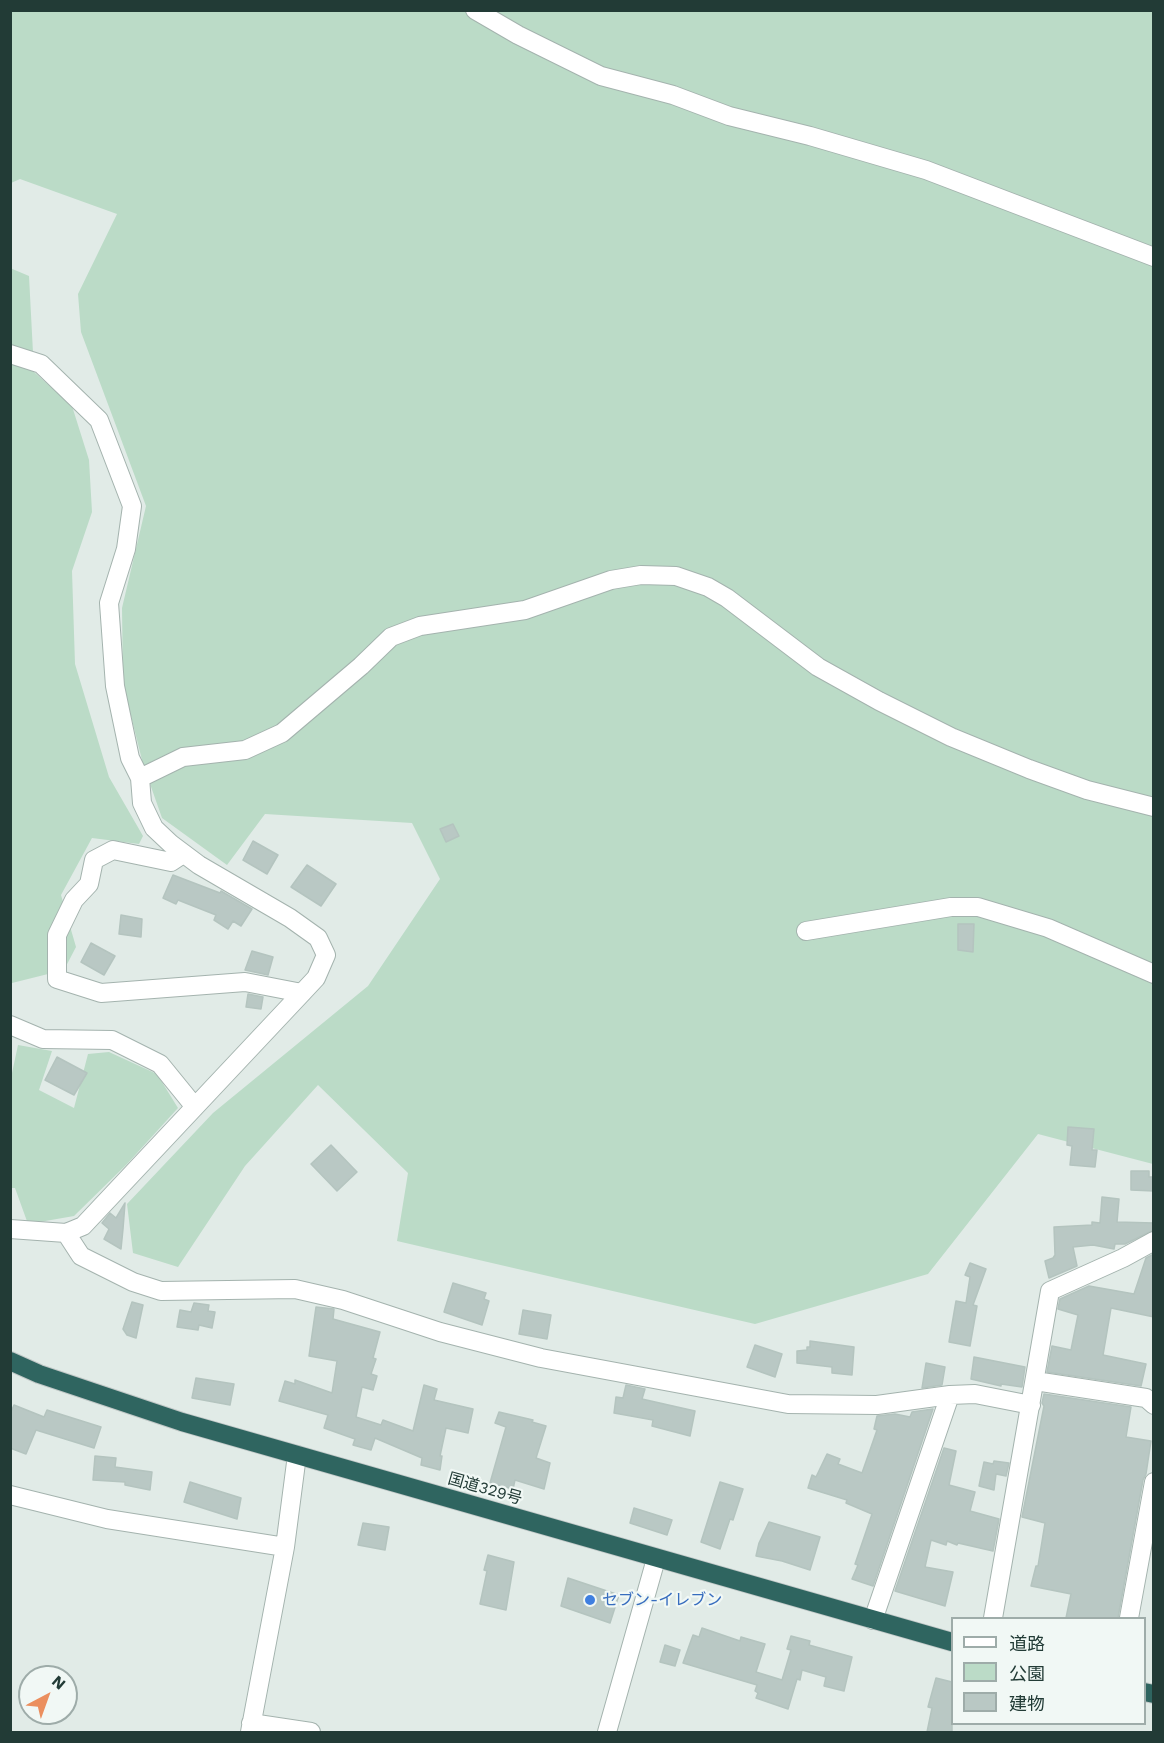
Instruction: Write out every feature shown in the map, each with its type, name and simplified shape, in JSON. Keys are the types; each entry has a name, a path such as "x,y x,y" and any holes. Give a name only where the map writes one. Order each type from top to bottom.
{"highway":[{"name":"国道329号","path":"10,1361 104,1398 182,1422 951,1642"}],"street":[{"path":"475,10 518,35 601,76 673,95 729,116 810,136 926,170 1154,257"},
{"path":"10,354 41,364 99,420 132,506 126,549 109,603 115,686 130,758 140,778 142,803 154,828 183,854 290,918 318,938 326,955 316,978 166,1141 83,1226 66,1233 10,1230"},
{"path":"140,778 183,757 245,750 282,733 361,666 391,637 401,633 420,626 525,610 611,580 641,575 676,576 708,587 727,598 818,667 951,737 1087,790 1154,807"},
{"path":"183,854 171,862 113,850 94,860 89,884 74,900 57,935 57,979 100,993 245,982 302,993"},
{"path":"806,931 951,907 978,907 1048,928 1154,975"},
{"path":"10,1025 43,1039 112,1040 160,1064 195,1107"},
{"path":"66,1233 81,1256 133,1282 161,1291 295,1289 343,1300 440,1332 541,1358 788,1404 877,1405 950,1395 975,1395 1031,1405"},
{"path":"993,1617 1050,1291 1123,1258 1154,1241"},
{"path":"1035,1382 1146,1398 1154,1405"},
{"path":"873,1620 950,1395"},
{"path":"297,1455 285,1547 251,1728 310,1732"},
{"path":"1129,1617 1154,1482"},
{"path":"10,1495 107,1519 285,1547"},
{"path":"607,1732 656,1559"}],"green space":[{"path":"11,11 1153,11 1153,1164 1038,1134 928,1274 755,1324 397,1241 408,1173 318,1085 245,1166 178,1267 133,1253 127,1204 213,1113 368,986 440,879 412,823 265,814 227,865 162,818 143,764 123,684 122,608 146,506 81,332 78,294 117,214 20,179 11,183"},
{"path":"10,268 29,276 34,372 72,406 89,460 92,512 72,571 75,664 109,777 143,836 139,844 92,838 61,895 76,947 64,970 12,983 10,980"},
{"path":"18,1045 52,1051 39,1090 74,1108 88,1054 109,1052 157,1074 178,1108 127,1164 74,1216 28,1224 15,1188 11,1188 10,1074"}],"building":[{"path":"453,824 459,836 446,842 440,829"},
{"path":"253,841 278,855 267,874 243,860"},
{"path":"307,865 336,884 321,906 291,887"},
{"path":"173,875 220,893 221,891 252,909 241,926 233,921 228,929 214,920 216,915 178,900 176,904 163,898"},
{"path":"121,915 142,919 141,937 119,934"},
{"path":"958,924 974,924 973,952 958,950"},
{"path":"91,943 115,956 104,975 81,962"},
{"path":"252,951 273,957 268,975 245,970"},
{"path":"248,994 263,997 261,1009 246,1007"},
{"path":"57,1057 87,1073 74,1095 45,1080"},
{"path":"1068,1127 1094,1129 1092,1150 1097,1150 1095,1167 1070,1165 1072,1146 1067,1145"},
{"path":"331,1145 357,1172 337,1191 311,1164"},
{"path":"1131,1171 1149,1171 1149,1177 1154,1177 1154,1191 1131,1190"},
{"path":"1102,1197 1119,1199 1117,1222 1154,1223 1154,1230 1125,1244 1115,1244 1114,1249 1093,1245 1073,1247 1077,1266 1049,1278 1045,1261 1055,1255 1054,1227 1100,1223"},
{"path":"125,1203 121,1249 104,1239 109,1229 102,1223 110,1213 116,1218"},
{"path":"1154,1254 1154,1317 1111,1308 1103,1355 1146,1364 1141,1386 1047,1372 1052,1346 1071,1350 1078,1315 1058,1309 1060,1299 1089,1286 1134,1294 1146,1258"},
{"path":"970,1263 986,1269 973,1305 977,1306 970,1346 949,1342 956,1301 966,1303 970,1277 965,1275"},
{"path":"453,1283 486,1293 484,1299 489,1301 482,1325 444,1312"},
{"path":"132,1302 143,1305 136,1338 127,1335 123,1329"},
{"path":"194,1303 209,1305 208,1311 215,1312 212,1328 199,1325 198,1330 177,1327 180,1310 191,1312"},
{"path":"316,1307 334,1309 333,1319 380,1332 371,1374 377,1376 373,1390 362,1387 356,1417 381,1425 383,1420 413,1431 424,1385 437,1389 434,1400 473,1409 468,1433 446,1428 440,1456 442,1456 440,1470 421,1465 422,1458 375,1438 371,1450 353,1445 355,1439 324,1428 328,1415 279,1401 285,1381 295,1384 295,1380 332,1393 337,1361 309,1356"},
{"path":"523,1310 551,1315 547,1339 519,1334"},
{"path":"810,1341 854,1347 852,1375 832,1373 832,1367 797,1363 797,1351 807,1350 807,1347 810,1347"},
{"path":"755,1345 782,1354 775,1377 747,1367"},
{"path":"974,1357 1025,1367 1022,1387 1001,1384 1001,1386 971,1379"},
{"path":"926,1363 945,1367 942,1385 922,1388"},
{"path":"196,1378 234,1384 230,1405 192,1398"},
{"path":"626,1385 645,1389 642,1399 695,1411 690,1436 652,1426 653,1420 614,1413 616,1397 623,1398"},
{"path":"1044,1394 1131,1407 1126,1437 1151,1441 1118,1617 1066,1617 1071,1594 1031,1586 1036,1566 1038,1566 1045,1523 1022,1517 1044,1406 1042,1403"},
{"path":"14,1405 44,1417 47,1410 101,1427 94,1448 36,1430 26,1454 10,1448 10,1414"},
{"path":"933,1409 873,1586 852,1579 872,1514 846,1503 847,1500 808,1488 812,1475 816,1477 827,1454 840,1459 838,1464 862,1473 877,1430 874,1429 877,1416 895,1414 910,1417 912,1412"},
{"path":"499,1412 533,1420 532,1422 546,1426 536,1458 550,1463 544,1489 515,1480 513,1489 490,1483 506,1427 495,1423"},
{"path":"944,1448 956,1451 949,1485 975,1492 970,1511 999,1519 993,1551 947,1541 946,1545 931,1540 925,1567 953,1572 945,1606 895,1591"},
{"path":"95,1456 116,1458 115,1467 152,1472 150,1490 125,1485 125,1482 93,1480"},
{"path":"994,1461 1009,1463 1006,1476 996,1474 994,1490 979,1486 984,1462 993,1464"},
{"path":"190,1482 241,1498 237,1519 184,1502"},
{"path":"720,1482 743,1489 720,1549 701,1542"},
{"path":"634,1508 672,1520 667,1535 630,1523"},
{"path":"769,1522 820,1537 810,1570 756,1556 759,1543"},
{"path":"363,1523 389,1527 385,1550 358,1545"},
{"path":"488,1555 514,1562 506,1610 480,1604"},
{"name":"セブン-イレブン","path":"568,1578 619,1595 610,1623 561,1606"},
{"path":"702,1628 740,1641 741,1637 765,1644 756,1672 782,1680 791,1650 787,1649 791,1636 810,1641 809,1645 852,1657 844,1691 824,1686 826,1677 802,1670 788,1709 756,1698 757,1685 683,1663 693,1635 699,1637"},
{"path":"665,1645 680,1650 675,1666 660,1662"},
{"path":"936,1678 951,1682 952,1732 927,1732 932,1708 928,1707"}],"place":[{"name":"セブン-イレブン","path":"590,1600"}]}
